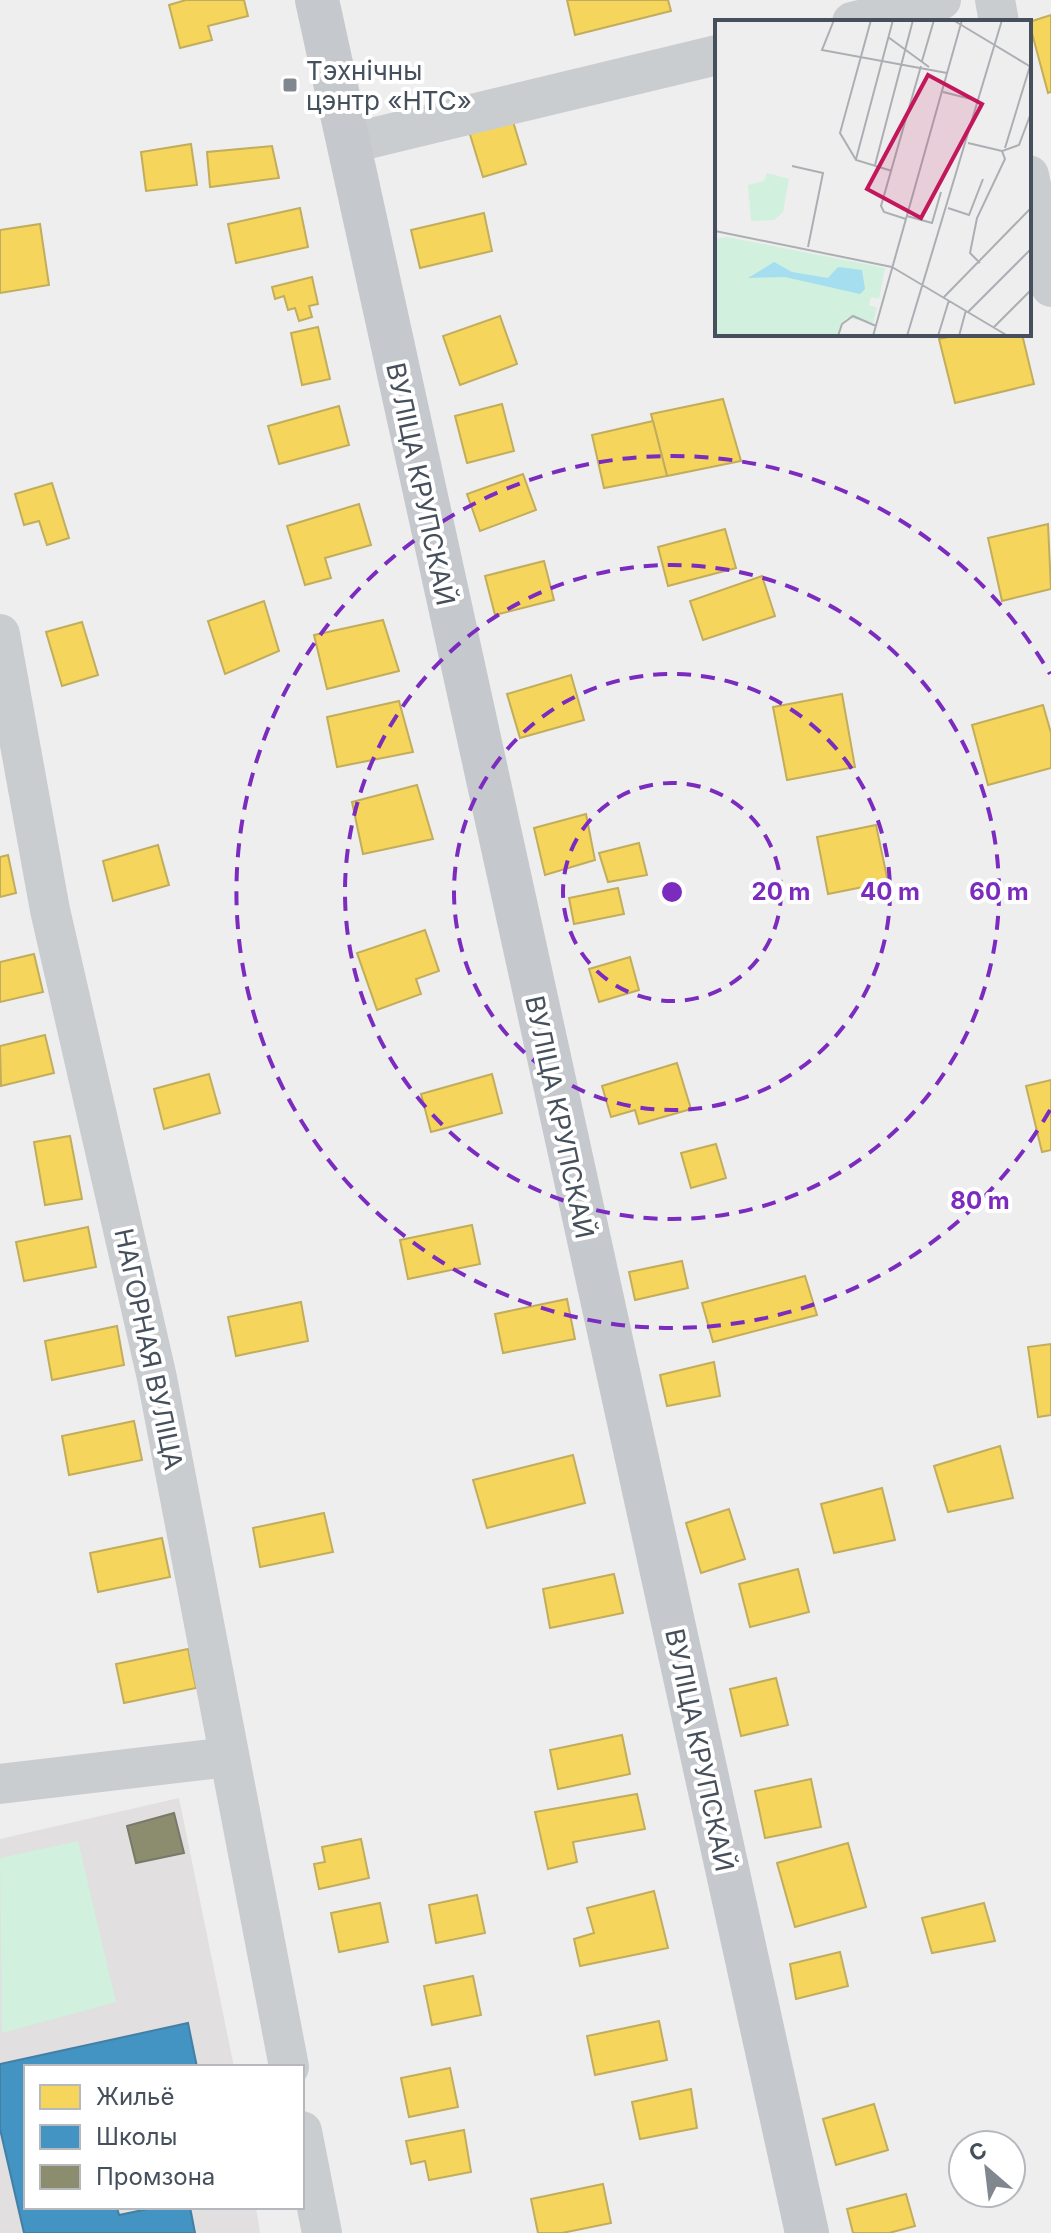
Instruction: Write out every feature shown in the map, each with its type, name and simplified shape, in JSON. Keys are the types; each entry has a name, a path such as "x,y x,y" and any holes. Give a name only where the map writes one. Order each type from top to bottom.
{"main road":[{"name":"ВУЛІЦА КРУПСКАЙ","path":"317,0 807,2233"}],"street":[{"path":"860,20 941,0"},
{"path":"995,0 999,20"},
{"path":"347,144 715,55"},
{"path":"1031,185 1051,287"},
{"name":"НАГОРНАЯ ВУЛІЦА","path":"0,634 50,910 164,1409 289,2065"},
{"path":"0,1784 228,1757"},
{"path":"304,2141 322,2233"}],"shaded area":[{"path":"179,1798 234,2065 24,2065 24,2209 256,2209 260,2233 0,2233 0,1839"}],"green space":[{"path":"78,1841 116,2002 2,2033 0,1858"}],"building: Жильё":[{"path":"186,0 244,0 248,16 208,26 212,40 180,48 169,5"},
{"path":"567,0 668,0 671,11 575,35"},
{"path":"1051,15 1051,92 1048,93 1031,29 1031,21"},
{"path":"511,115 526,164 483,177 468,128"},
{"path":"191,144 197,185 146,191 141,152"},
{"path":"272,146 279,178 210,187 207,152"},
{"path":"300,208 308,247 236,263 228,224"},
{"path":"484,213 492,251 420,268 411,230"},
{"path":"40,224 49,285 0,293 0,230"},
{"path":"312,277 318,304 309,306 312,317 299,321 295,308 288,310 284,296 275,299 272,287"},
{"path":"500,316 517,364 460,385 443,336"},
{"path":"318,327 330,379 302,385 291,333"},
{"path":"952,336 1022,336 1034,384 955,403 939,339"},
{"path":"723,399 741,461 667,476 651,414"},
{"path":"502,404 514,451 467,463 455,416"},
{"path":"339,406 349,445 279,464 268,426"},
{"path":"653,421 667,476 604,488 592,435"},
{"path":"523,474 536,510 480,531 467,494"},
{"path":"52,483 69,538 47,545 39,521 24,525 15,494"},
{"path":"359,504 371,545 325,558 331,578 305,585 287,526"},
{"path":"1048,524 1051,589 1002,601 988,538"},
{"path":"725,529 736,568 668,586 658,547"},
{"path":"544,561 554,600 495,615 485,576"},
{"path":"762,576 775,616 703,640 690,601"},
{"path":"264,601 279,651 225,674 208,621"},
{"path":"383,620 399,671 327,689 314,635"},
{"path":"82,622 98,675 62,686 46,632"},
{"path":"571,675 584,720 520,738 507,694"},
{"path":"842,694 855,767 787,780 773,707"},
{"path":"399,701 413,752 337,767 327,717"},
{"path":"1043,705 1051,733 1051,768 988,785 972,725"},
{"path":"417,785 433,839 363,854 352,802"},
{"path":"586,814 595,860 545,875 534,828"},
{"path":"876,825 888,882 828,894 817,837"},
{"path":"639,843 647,875 608,882 599,853"},
{"path":"158,845 169,885 113,901 103,861"},
{"path":"8,855 16,893 0,897 0,857"},
{"path":"618,888 624,914 574,924 569,898"},
{"path":"425,930 439,971 416,979 421,994 377,1010 357,953"},
{"path":"34,954 43,992 0,1002 0,962"},
{"path":"630,957 639,990 599,1002 589,969"},
{"path":"45,1035 54,1073 1,1086 0,1046"},
{"path":"677,1063 691,1109 639,1124 635,1110 611,1117 602,1086"},
{"path":"209,1074 220,1113 164,1129 154,1089"},
{"path":"492,1074 502,1113 431,1132 421,1094"},
{"path":"1051,1080 1051,1150 1042,1152 1026,1086"},
{"path":"70,1136 82,1199 45,1205 34,1142"},
{"path":"716,1144 726,1178 691,1188 681,1153"},
{"path":"472,1225 480,1264 408,1279 400,1240"},
{"path":"88,1227 96,1267 24,1281 16,1242"},
{"path":"682,1261 688,1288 635,1300 629,1272"},
{"path":"805,1276 817,1315 713,1342 702,1303"},
{"path":"567,1299 575,1339 503,1353 495,1314"},
{"path":"301,1302 308,1341 236,1356 228,1317"},
{"path":"117,1326 124,1365 52,1380 45,1341"},
{"path":"1051,1344 1051,1415 1038,1417 1028,1347"},
{"path":"714,1362 720,1396 667,1406 660,1375"},
{"path":"134,1421 142,1460 69,1475 62,1436"},
{"path":"1000,1446 1013,1498 948,1512 934,1466"},
{"path":"573,1455 585,1503 487,1528 473,1480"},
{"path":"882,1488 895,1540 834,1553 821,1504"},
{"path":"729,1509 745,1559 701,1573 686,1523"},
{"path":"324,1513 333,1552 260,1567 253,1528"},
{"path":"162,1538 170,1577 98,1592 90,1553"},
{"path":"798,1569 809,1612 750,1627 739,1584"},
{"path":"614,1574 623,1613 550,1628 543,1589"},
{"path":"188,1649 196,1688 124,1703 116,1664"},
{"path":"776,1678 788,1725 741,1736 730,1689"},
{"path":"622,1735 630,1774 558,1789 550,1750"},
{"path":"811,1779 821,1827 765,1838 755,1791"},
{"path":"637,1794 645,1829 573,1842 577,1862 548,1869 535,1812"},
{"path":"361,1839 369,1878 319,1889 314,1864 325,1862 322,1847"},
{"path":"848,1843 866,1907 795,1927 777,1863"},
{"path":"654,1891 668,1948 580,1966 574,1939 594,1933 587,1908"},
{"path":"477,1895 485,1933 436,1943 429,1905"},
{"path":"380,1903 388,1942 339,1952 331,1913"},
{"path":"984,1903 995,1941 932,1953 922,1918"},
{"path":"840,1952 848,1986 796,1999 790,1964"},
{"path":"473,1976 481,2015 432,2025 424,1986"},
{"path":"659,2021 667,2060 595,2075 587,2036"},
{"path":"450,2068 458,2107 409,2117 401,2078"},
{"path":"691,2089 697,2128 640,2139 632,2102"},
{"path":"874,2104 888,2150 836,2165 823,2119"},
{"path":"464,2130 471,2172 429,2180 425,2161 411,2164 406,2141"},
{"path":"603,2184 611,2223 562,2233 538,2233 531,2199"},
{"path":"906,2194 915,2226 889,2233 853,2233 847,2209"}],"building: Школы":[{"path":"188,2023 197,2065 24,2065 24,2209 118,2209 119,2215 148,2209 190,2209 195,2233 24,2233 0,2129 0,2064"}],"building: Промзона":[{"path":"174,1813 184,1853 136,1863 127,1826"}],"place":[{"name":"Тэхнічны цэнтр «НТС»","path":"290,85"}]}
